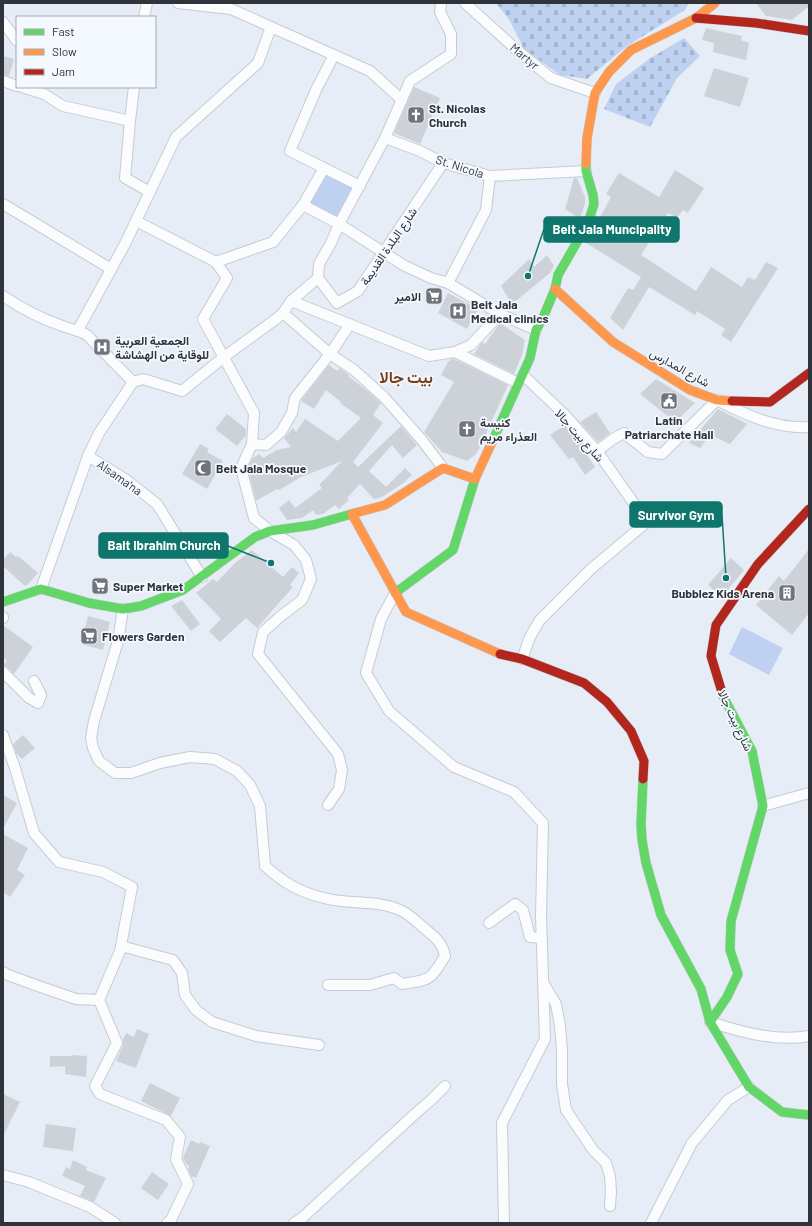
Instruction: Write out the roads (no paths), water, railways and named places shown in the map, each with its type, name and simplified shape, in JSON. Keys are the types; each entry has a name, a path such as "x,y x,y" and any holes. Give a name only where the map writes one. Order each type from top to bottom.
{"street":[{"path":"144,16 146,3"},
{"path":"178,3 231,10 271,27 370,71 402,100"},
{"path":"88,456 99,433 133,382 143,379 182,391 224,357 283,314 291,301 318,278 319,264 385,138 410,81 451,54 451,34 440,12 441,3"},
{"name":"Martyr","path":"465,3 519,52 551,78 595,93"},
{"path":"504,1223 502,1123 545,1039 541,917 543,823 514,792 454,767 389,710 366,672 381,619 395,593 453,550 475,480 530,358 536,330 542,320 558,275 588,223 594,204 586,171 588,138 595,93 609,72 631,50 696,18 715,3"},
{"path":"696,18 756,23 809,31"},
{"path":"3,22 16,40"},
{"path":"78,330 112,269 176,137 258,63 271,27"},
{"path":"334,55 316,90 290,151 360,186"},
{"path":"3,81 16,86"},
{"path":"29,88 42,90 63,106 130,120"},
{"path":"134,88 125,178 150,192"},
{"name":"St. Nicola","path":"385,138 420,151 443,163 490,176 586,171"},
{"name":"شارع البلدة القديمة","path":"318,278 337,303 358,291 443,163"},
{"path":"216,262 273,242 303,205 324,168"},
{"path":"448,283 486,210 490,176"},
{"path":"3,204 112,269"},
{"path":"303,205 339,224 405,266 431,278 448,283 500,314 536,330"},
{"path":"136,220 216,262 227,278 203,319 254,413 252,444 241,468 254,518 270,531 294,545 306,560 311,579 302,600 263,632 258,654 338,754 342,770 339,789 328,805"},
{"name":"شارع المدارس","path":"554,289 613,342 690,390 717,400 770,402 809,373"},
{"path":"3,296 23,310 61,326 87,334 133,382"},
{"path":"291,301 429,356 455,352 471,345 500,314"},
{"path":"283,314 330,354 354,370 384,397 421,439 443,468 475,480"},
{"path":"252,444 266,445 281,432 292,413 295,398 330,354 350,324"},
{"name":"شارع بيت جالا","path":"455,352 520,379 565,416 597,451 647,522 591,569 540,620 530,637 522,659"},
{"path":"597,451 624,433 648,452 662,454 717,400 756,419 788,427 809,427"},
{"name":"Alsama'na","path":"41,589 88,456 125,479 157,504 202,577"},
{"path":"3,602 41,589 89,603 123,609 141,606 183,590 249,541 270,531 313,525 385,504 443,468"},
{"name":"شارع بيت جالا","path":"710,1022 727,997 738,974 730,950 731,921 763,806 752,751 723,696 711,656 716,625 758,564 809,509"},
{"path":"352,514 406,612 495,653 522,659 584,683 608,702 631,731 644,761 641,824 646,863 660,914 701,989 710,1022 749,1087 782,1112 809,1115"},
{"path":"123,609 118,641 94,721 91,738 93,748 99,761 115,772 131,773 160,763 190,756 215,759 221,762 237,771 250,785 260,806 265,866 277,877 292,887 323,898 375,903 402,911 443,946 445,956 435,974 425,980 402,984 394,978 370,985 328,985"},
{"path":"3,672 29,698 38,703 40,695 34,681"},
{"path":"3,735 15,768 34,833 59,862 103,872 132,887 121,946 99,1000 117,1043 95,1086 100,1094 166,1120 180,1137 176,1159 188,1184 171,1220 167,1223"},
{"path":"763,806 809,793"},
{"path":"489,923 515,904 523,910 530,937 542,938"},
{"path":"121,946 173,960 182,973 185,995 196,1010 212,1022 256,1036 319,1045"},
{"path":"3,972 76,999 99,1000"},
{"path":"544,984 556,1004 560,1026 562,1084 566,1110 589,1146 606,1164 610,1176 612,1192 610,1206"},
{"path":"710,1022 759,1036 797,1038 809,1036"},
{"path":"294,1223 302,1218 445,1086"},
{"path":"651,1223 692,1143 728,1100 749,1087"},
{"path":"3,1176 29,1182 90,1207 115,1223"}],"place":[{"name":"St. Nicolas Church","path":"416,115"},
{"name":"Beit Jala Muncipality","path":"528,276"},
{"name":"الامير","path":"434,296"},
{"name":"Beit Jala Medical clinics","path":"458,311"},
{"name":"الجمعية العربية للوقاية من الهشاشة","path":"102,347"},
{"name":"Latin Patriarchate Hall","path":"669,401"},
{"name":"كنيسة العذراء مريم","path":"467,429"},
{"name":"Beit Jala Mosque","path":"203,468"},
{"name":"Bait Ibrahim Church","path":"271,563"},
{"name":"Survivor Gym","path":"726,578"},
{"name":"Super Market","path":"100,586"},
{"name":"Bubblez Kids Arena","path":"787,593"},
{"name":"Flowers Garden","path":"89,636"}],"district":[{"name":"بيت جالا","path":"406,376"}]}
